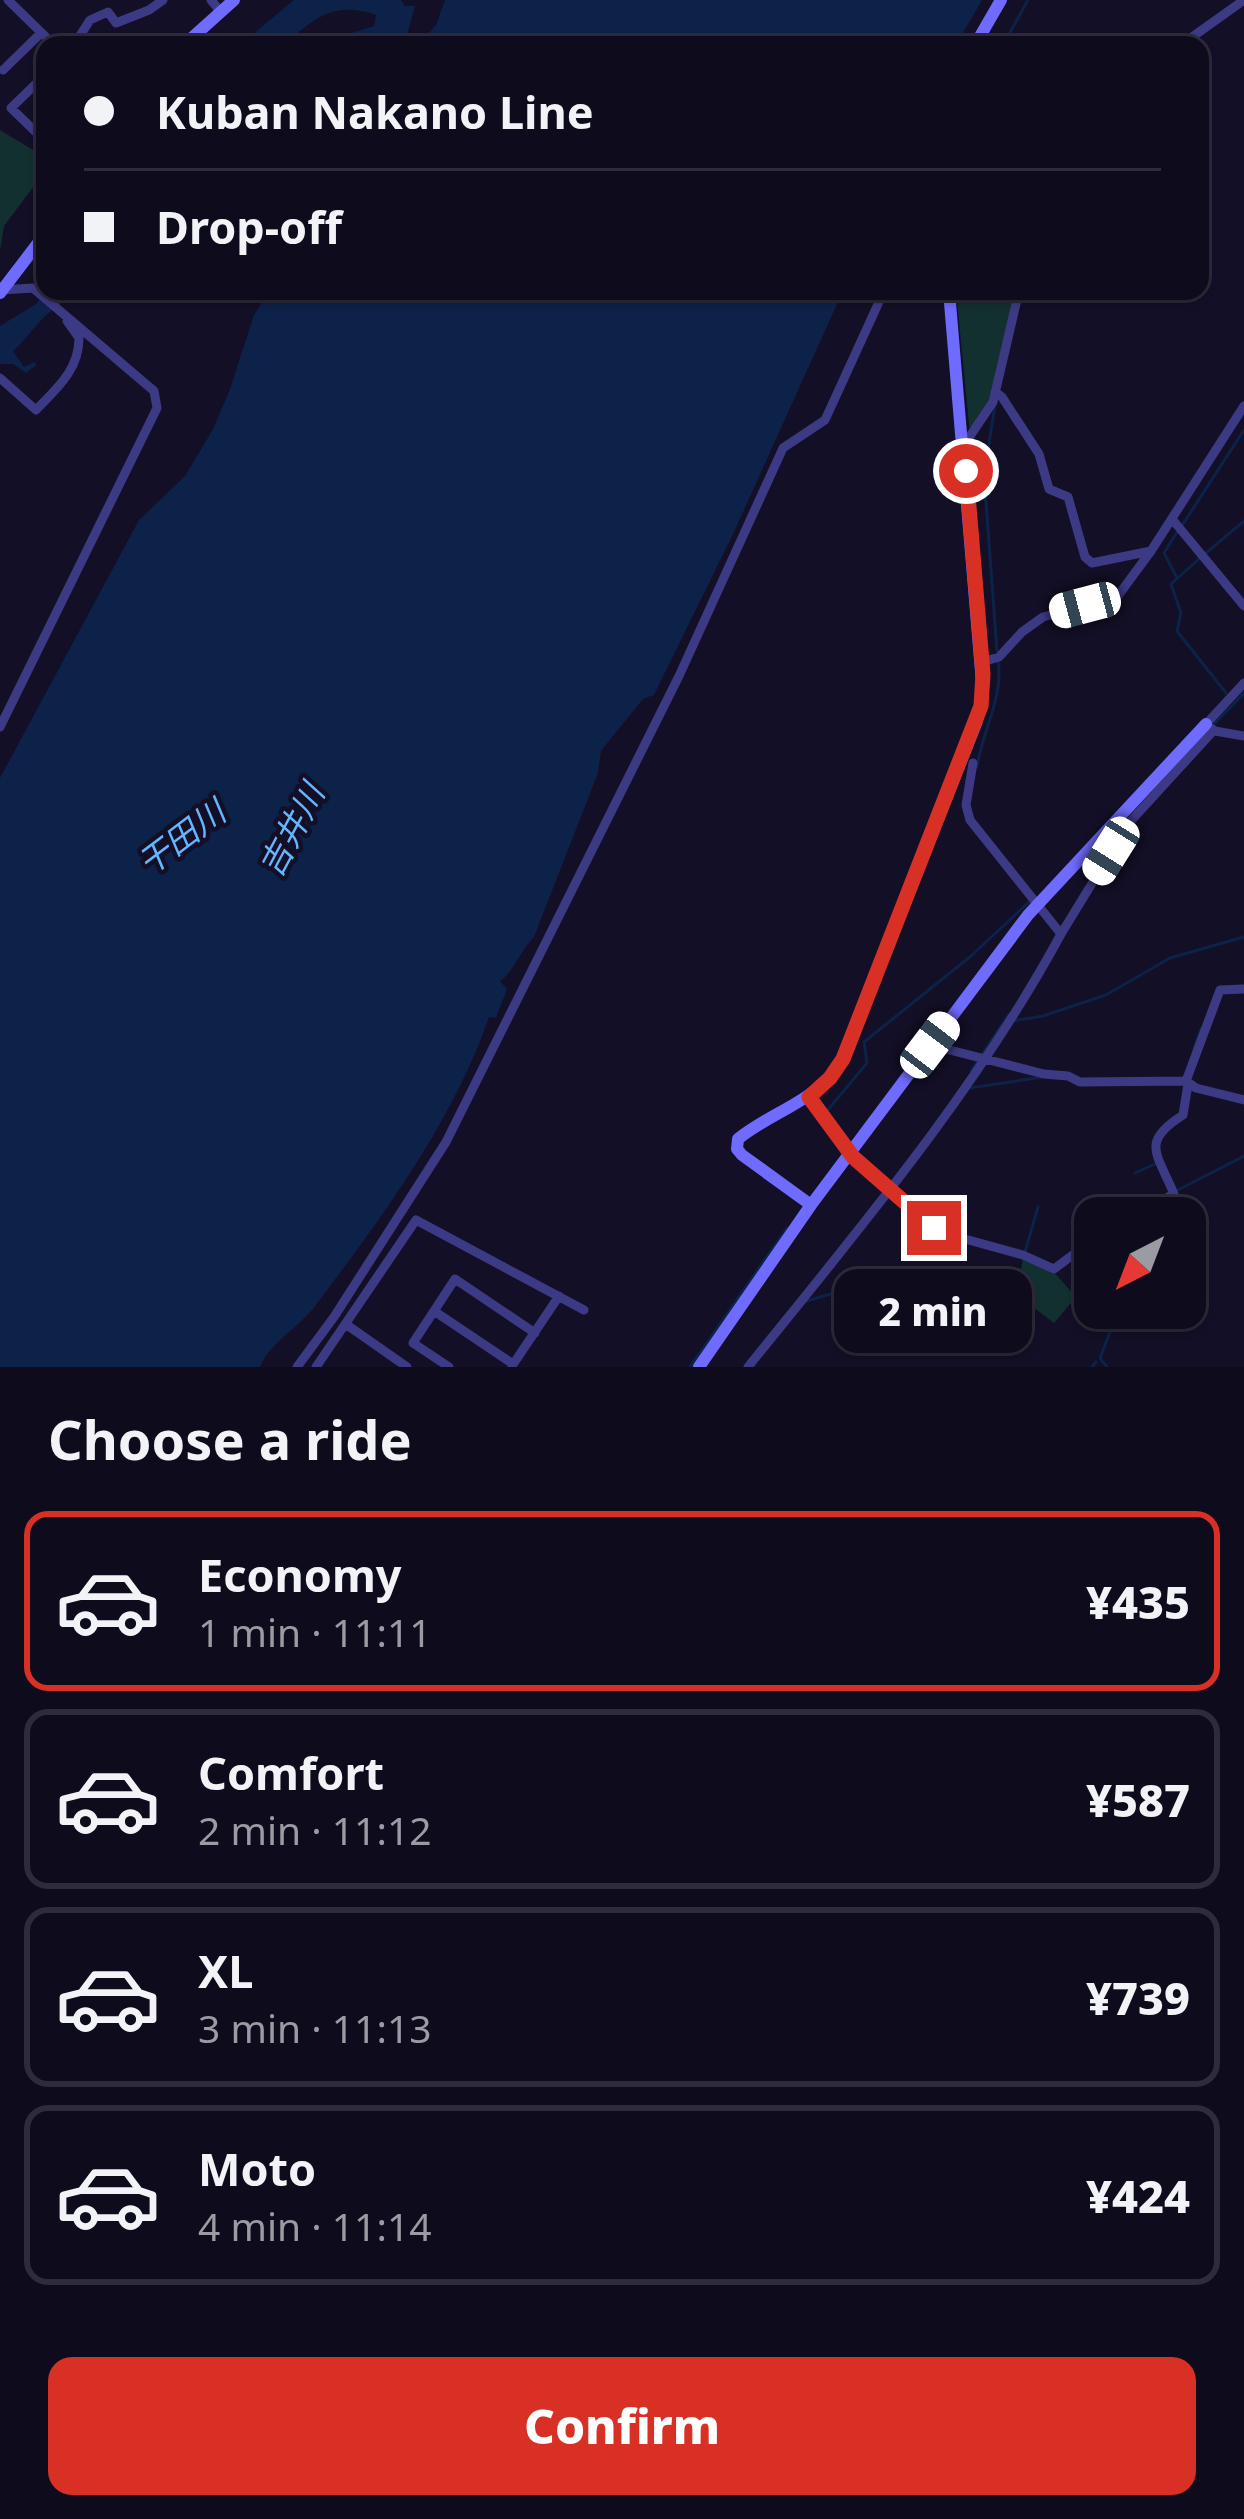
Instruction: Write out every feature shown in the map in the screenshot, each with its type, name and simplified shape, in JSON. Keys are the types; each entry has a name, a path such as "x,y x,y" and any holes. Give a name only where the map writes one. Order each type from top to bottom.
{"main road":[{"path":"191,36 216,6 234,0"},
{"path":"980,36 1001,0"},
{"path":"1,291 36,246"},
{"path":"812,1205 742,1155 737,1145 749,1130 809,1097 837,1070 977,721 992,659 950,300"},
{"path":"699,1367 850,1153 1036,906 1211,730"}],"street":[{"path":"8,0 43,36"},
{"path":"80,36 90,20 108,12 116,23 142,5 149,10 163,0"},
{"path":"1194,36 1242,4"},
{"path":"3,70 36,39"},
{"path":"36,84 11,109 36,133"},
{"path":"1,291 36,290"},
{"path":"0,727 158,408 154,392 48,300"},
{"path":"297,1367 446,1142 679,676 783,448 825,420 880,300"},
{"path":"964,445 997,393 1017,300"},
{"path":"0,378 36,410 71,373 76,359 79,338 67,316"},
{"path":"997,393 1039,454 1049,489 1068,497 1087,561 1151,551"},
{"path":"992,659 1033,622 1117,597 1173,520 1244,406"},
{"path":"1173,520 1244,606"},
{"path":"748,1367 888,1191 982,1056 1130,823 1211,730 1244,683"},
{"path":"1211,730 1244,736"},
{"path":"973,763 967,813 1060,932"},
{"path":"1164,1197 1173,1192 1156,1136 1183,1115 1187,1083 1220,990 1244,988"},
{"path":"930,1045 1044,1074 1187,1083 1244,1100"},
{"path":"809,1097 850,1153 888,1191 944,1232 1054,1269 1074,1254"},
{"path":"316,1367 416,1220 584,1310"},
{"path":"449,1367 413,1342 455,1279 535,1333"},
{"path":"434,1311 512,1366 559,1296"},
{"path":"346,1325 407,1367"}],"green space":[{"path":"0,130 36,152 36,170 34,186 4,226 0,251"},
{"path":"957,300 1014,300 990,403 970,434"},
{"path":"1023,1257 1052,1270 1074,1299 1054,1323 1017,1295"}],"water":[{"path":"294,0 401,0 405,6 415,6 407,35 344,36 374,26 376,15 348,10 326,14 296,36 251,36"},
{"path":"445,0 982,0 961,36 426,36 436,25"},
{"path":"65,300 13,351 24,367 37,365 26,373 13,364 0,364 0,326 36,304"},
{"path":"263,300 839,300 654,695 643,699 601,751 598,773 534,937 500,981 507,989 496,1018 489,1017 456,1094 414,1167 316,1305 260,1367 0,1367 0,778 139,520 185,476 212,431"}],"waterway":[{"path":"1008,36 1028,0"},
{"path":"995,405 984,475 997,651"},
{"path":"1183,524 1244,430"},
{"path":"1206,553 1244,521"},
{"path":"1176,576 1164,553 1177,532"},
{"path":"1199,559 1171,584 1181,613 1177,631 1226,693"},
{"path":"977,767 998,688 998,661"},
{"path":"1215,723 1244,693"},
{"path":"827,1111 867,1063 864,1042 971,956 1029,902"},
{"path":"1012,1021 1106,995 1170,958 1244,937"},
{"path":"971,1071 1009,1014"},
{"path":"1194,1048 1201,1029"},
{"path":"970,1088 1043,1077"},
{"path":"1174,1192 1244,1156"},
{"path":"1135,1173 1155,1164"},
{"path":"1025,1252 1038,1207"},
{"path":"690,1367 787,1228"},
{"path":"807,1301 847,1289 1001,1294"},
{"path":"1107,1367 1100,1358 1111,1329"},
{"path":"1092,1367 1096,1362"}],"route":[{"path":"934,1228 853,1157 809,1097 843,1059 981,706 983,674 966,471"}],"water label":[{"name":"吉井川","path":"291,830"},
{"name":"干田川","path":"181,837"}]}
